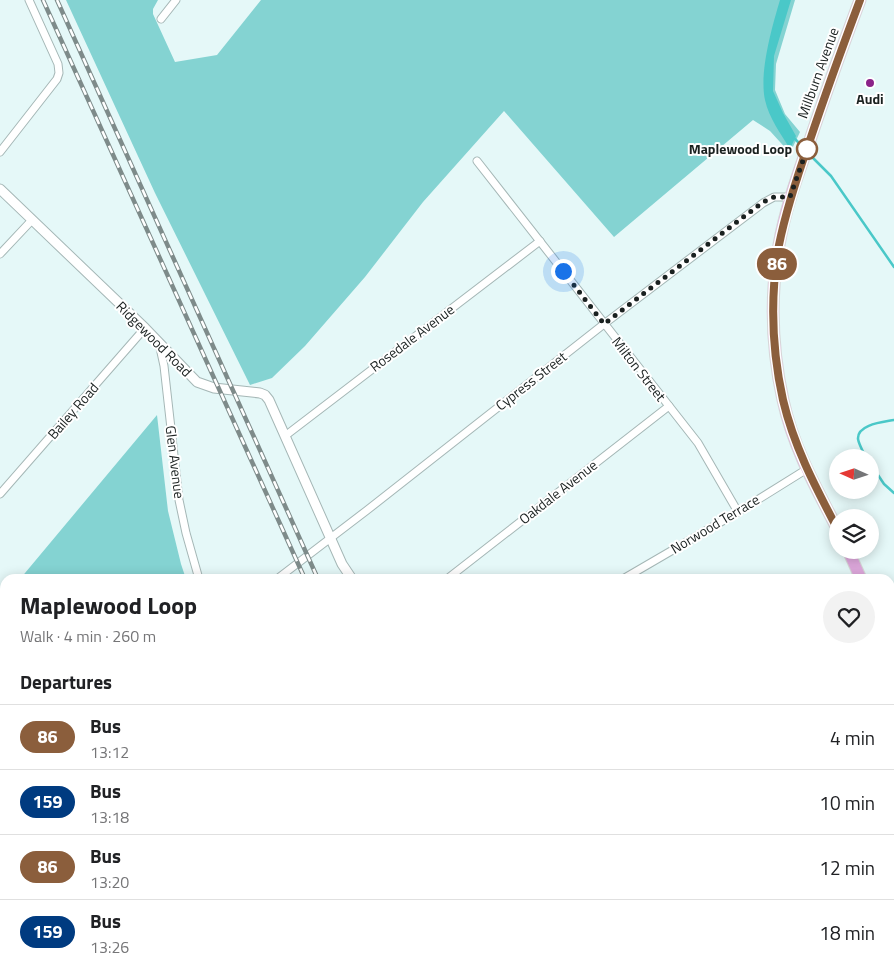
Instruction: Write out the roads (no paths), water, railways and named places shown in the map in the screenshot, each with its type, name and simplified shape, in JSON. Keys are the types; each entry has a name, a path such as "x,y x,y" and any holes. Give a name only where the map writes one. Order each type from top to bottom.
{"main road":[{"name":"Millburn Avenue","path":"829,514 798,448 784,402 774,333 774,304 776,271 790,197 860,0"},
{"path":"852,559 859,574"}],"street":[{"path":"0,152 57,79 59,72 58,64 28,0"},
{"path":"161,19 176,0"},
{"name":"Milton Street","path":"477,161 698,443 738,512"},
{"name":"Ridgewood Road","path":"0,189 145,328 197,382 214,388 265,395 269,400 342,564 349,574"},
{"name":"Cypress Street","path":"283,574 763,202 774,197 790,197"},
{"path":"0,254 32,220"},
{"name":"Rosedale Avenue","path":"285,436 540,241"},
{"name":"Bailey Road","path":"0,494 145,328"},
{"name":"Glen Avenue","path":"159,343 164,366 179,500 198,574"},
{"name":"Oakdale Avenue","path":"453,574 669,406"},
{"name":"Norwood Terrace","path":"632,574 807,469"}],"waterway":[{"path":"794,138 804,148"},
{"path":"809,154 831,176 894,267"},
{"path":"862,449 858,439 862,430 878,423 894,420"},
{"path":"879,476 894,493"}],"railway":[{"path":"43,0 303,574"},
{"path":"57,0 316,574"}],"place":[{"name":"Audi","path":"870,83"},
{"name":"Maplewood Loop","path":"807,149"}]}
